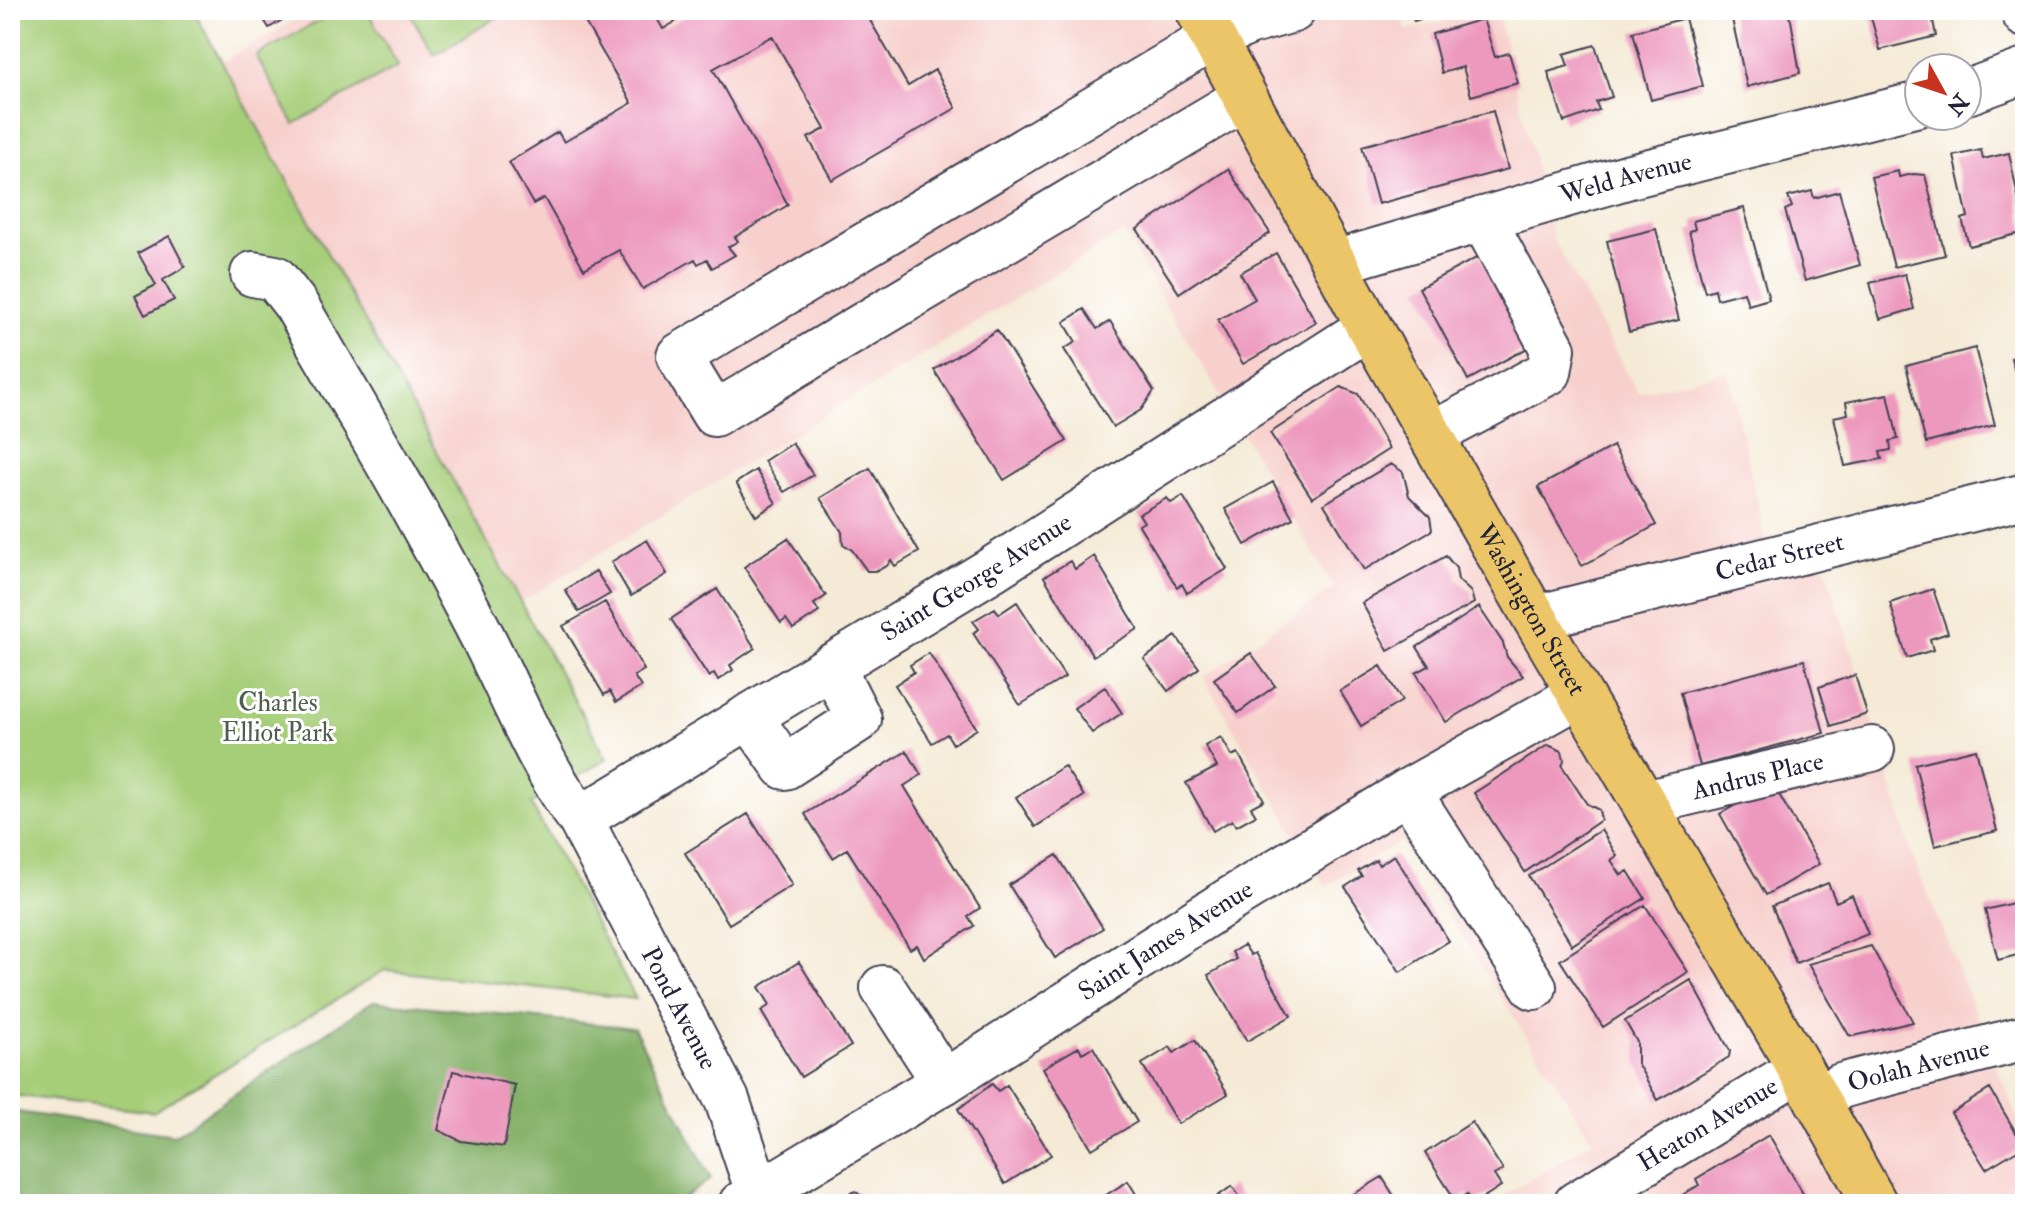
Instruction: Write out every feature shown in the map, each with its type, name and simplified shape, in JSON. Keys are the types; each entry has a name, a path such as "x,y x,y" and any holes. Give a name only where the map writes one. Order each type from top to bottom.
{"main road":[{"name":"Washington Street","path":"1206,24 1369,327 1875,1204"}],"street":[{"path":"1244,98 714,414 679,356 1206,24 1251,22 1293,10"},
{"path":"1983,86 2025,71"},
{"name":"Weld Avenue","path":"1334,263 1630,176 1903,108"},
{"path":"1431,435 1549,372 1553,349 1483,219"},
{"name":"Pond Avenue","path":"253,274 275,278 296,305 419,516 484,639 556,788 580,819 727,1100 754,1200"},
{"name":"Saint George Avenue","path":"580,819 991,570 1369,327"},
{"name":"Cedar Street","path":"1535,618 2025,496"},
{"path":"749,716 785,767 859,719 832,666"},
{"name":"Saint James Avenue","path":"754,1200 1231,899 1408,791 1579,695"},
{"name":"Andrus Place","path":"1645,803 1872,749"},
{"path":"1408,791 1534,987"},
{"path":"883,988 944,1082"},
{"name":"Oolah Avenue","path":"1808,1085 1841,1086 2025,1038"},
{"name":"Heaton Avenue","path":"1576,1204 1808,1085"}],"shaded area":[{"path":"311,10 1399,10 1406,30 1497,10 1554,241 1638,393 1728,371 1766,542 1815,530 1912,855 2018,1119 2025,1119 2025,1204 1497,1204 1495,1201 1593,1141 1401,841 1326,887 1203,677 1334,588 1123,232 516,605 221,63"}],"green space":[{"name":"Charles Elliot Park","path":"10,10 193,10 607,759 531,804 636,999 385,970 153,1112 10,1095"},
{"path":"338,10 367,10 398,66 294,124 256,56"},
{"path":"408,10 509,10 434,55"},
{"path":"373,1001 634,1028 711,1179 675,1204 10,1204 10,1111 174,1135"}],"building":[{"path":"258,10 299,10 269,28"},
{"path":"578,10 652,10 663,29 696,10 864,10 908,86 935,70 956,108 832,180 808,138 825,129 772,36 713,69 788,205 735,237 738,241 728,247 735,255 712,268 707,259 698,264 695,259 643,289 619,250 584,269 544,198 533,204 509,162 558,132 564,142 632,103"},
{"path":"1410,10 1447,10 1447,11 1414,21"},
{"path":"1730,10 1782,10 1787,13 1791,20 1800,73 1747,87"},
{"path":"1869,10 1931,10 1936,36 1880,50"},
{"path":"1685,18 1703,86 1651,100 1633,32"},
{"path":"1483,19 1495,57 1509,53 1518,83 1471,96 1463,67 1442,73 1432,34"},
{"path":"1595,45 1612,97 1596,102 1599,110 1564,122 1548,72 1568,66 1564,54"},
{"path":"1493,111 1508,169 1378,204 1362,146"},
{"path":"1981,150 1983,159 2009,153 2025,232 1969,246 1962,219 1968,217 1954,156"},
{"path":"1228,169 1270,233 1179,293 1137,229"},
{"path":"1898,171 1899,177 1925,175 1945,255 1894,267 1871,177"},
{"path":"1812,191 1814,198 1839,191 1860,265 1805,281 1785,210 1792,207 1788,197"},
{"path":"1744,208 1769,299 1748,305 1744,292 1717,299 1715,289 1705,292 1689,231 1695,229 1693,221"},
{"path":"1656,229 1679,320 1629,332 1607,241"},
{"path":"169,236 185,267 163,280 174,300 145,315 135,296 156,285 138,253"},
{"path":"1276,253 1316,322 1243,364 1218,320 1255,299 1240,273"},
{"path":"1480,256 1533,345 1468,380 1419,288"},
{"path":"1905,274 1914,309 1880,319 1870,283"},
{"path":"1084,309 1097,329 1110,321 1154,391 1141,410 1113,427 1064,349 1076,342 1064,322"},
{"path":"997,330 1067,441 1004,480 934,370"},
{"path":"1975,348 1995,425 1926,443 1906,366"},
{"path":"2025,355 2025,403 2024,403 2011,358"},
{"path":"1341,387 1358,394 1389,449 1312,498 1270,433"},
{"path":"1888,394 1898,439 1890,441 1891,450 1880,452 1882,459 1845,466 1834,417 1848,414 1846,402"},
{"path":"792,443 813,475 784,492 764,461"},
{"path":"1613,446 1656,525 1582,566 1538,487"},
{"path":"1391,464 1403,472 1409,496 1430,517 1432,530 1364,570 1324,504"},
{"path":"870,468 919,552 895,566 891,560 887,566 875,571 867,571 852,550 843,544 842,532 820,498"},
{"path":"756,470 776,503 756,516 736,483"},
{"path":"1273,482 1293,518 1245,545 1225,509"},
{"path":"1183,496 1227,569 1187,593 1182,584 1177,587 1139,525 1144,522 1139,514 1167,498 1171,503"},
{"path":"788,538 826,596 814,604 819,612 793,629 786,619 781,623 744,567"},
{"path":"647,540 667,574 631,596 611,562"},
{"path":"1094,556 1138,629 1093,656 1044,577 1070,561 1075,569"},
{"path":"1446,556 1456,568 1458,580 1471,592 1474,603 1388,651 1362,603"},
{"path":"596,571 610,594 579,612 565,590"},
{"path":"717,589 755,648 730,665 733,670 718,680 714,673 709,677 671,619"},
{"path":"1933,589 1948,633 1930,639 1933,650 1907,658 1890,603"},
{"path":"605,602 644,670 634,676 641,687 616,702 610,691 604,695 563,626"},
{"path":"1017,602 1065,677 1020,705 973,633 979,629 973,621 995,608 999,614"},
{"path":"1479,607 1503,643 1507,657 1523,676 1446,722 1416,673 1429,666 1417,647"},
{"path":"1176,636 1199,668 1168,691 1144,659"},
{"path":"929,653 977,729 953,744 947,734 932,743 895,685 914,672 910,665"},
{"path":"1251,653 1275,686 1238,713 1214,679"},
{"path":"1804,660 1824,733 1700,766 1680,693"},
{"path":"1381,666 1402,701 1361,726 1340,691"},
{"path":"1855,675 1867,714 1831,726 1819,687"},
{"path":"1105,687 1122,713 1092,733 1074,708"},
{"path":"1221,737 1232,756 1238,753 1264,800 1251,807 1256,815 1236,826 1232,820 1213,831 1186,783 1217,767 1205,746"},
{"path":"1548,745 1562,751 1562,766 1587,804 1599,810 1601,820 1525,872 1474,793"},
{"path":"1976,749 1997,831 1935,846 1915,764"},
{"path":"907,751 921,775 904,786 980,908 968,916 974,926 924,958 917,945 910,949 847,849 833,858 805,814"},
{"path":"1064,766 1084,796 1035,827 1016,797"},
{"path":"1773,784 1819,864 1766,895 1720,814"},
{"path":"748,814 792,885 729,924 685,853"},
{"path":"1601,830 1617,856 1611,860 1621,875 1628,871 1645,898 1572,945 1529,876"},
{"path":"1057,855 1103,928 1055,958 1009,885"},
{"path":"1394,855 1449,941 1400,972 1345,887 1362,876 1358,871 1376,860 1379,865"},
{"path":"1828,883 1836,902 1852,895 1868,934 1796,963 1772,906"},
{"path":"2025,900 2025,953 1998,960 1985,910"},
{"path":"1645,905 1688,972 1603,1027 1560,960"},
{"path":"1244,945 1251,955 1255,953 1291,1016 1247,1041 1208,975 1236,959 1232,952"},
{"path":"1871,946 1913,1022 1849,1035 1808,964"},
{"path":"799,962 851,1046 801,1077 761,1011 770,1005 759,987"},
{"path":"1691,980 1730,1051 1729,1057 1658,1100 1637,1063 1637,1042 1625,1021"},
{"path":"1195,1040 1228,1094 1178,1124 1142,1064 1170,1047 1174,1053"},
{"path":"1079,1047 1082,1053 1093,1047 1137,1122 1092,1149 1043,1068"},
{"path":"453,1071 515,1085 504,1147 461,1141 438,1130"},
{"path":"992,1084 998,1091 1007,1085 1051,1155 1005,1184 958,1109"},
{"path":"1990,1089 2024,1146 1986,1169 1951,1113"},
{"path":"1472,1122 1503,1170 1494,1175 1501,1186 1473,1204 1467,1194 1456,1201 1425,1153"},
{"path":"1769,1135 1809,1204 1667,1204 1699,1185 1696,1179"},
{"path":"1382,1177 1399,1204 1354,1204 1349,1197"},
{"path":"1128,1181 1142,1204 1108,1204 1103,1197"},
{"path":"1232,1186 1245,1204 1207,1204"},
{"path":"856,1191 868,1204 837,1204 841,1197"}]}
